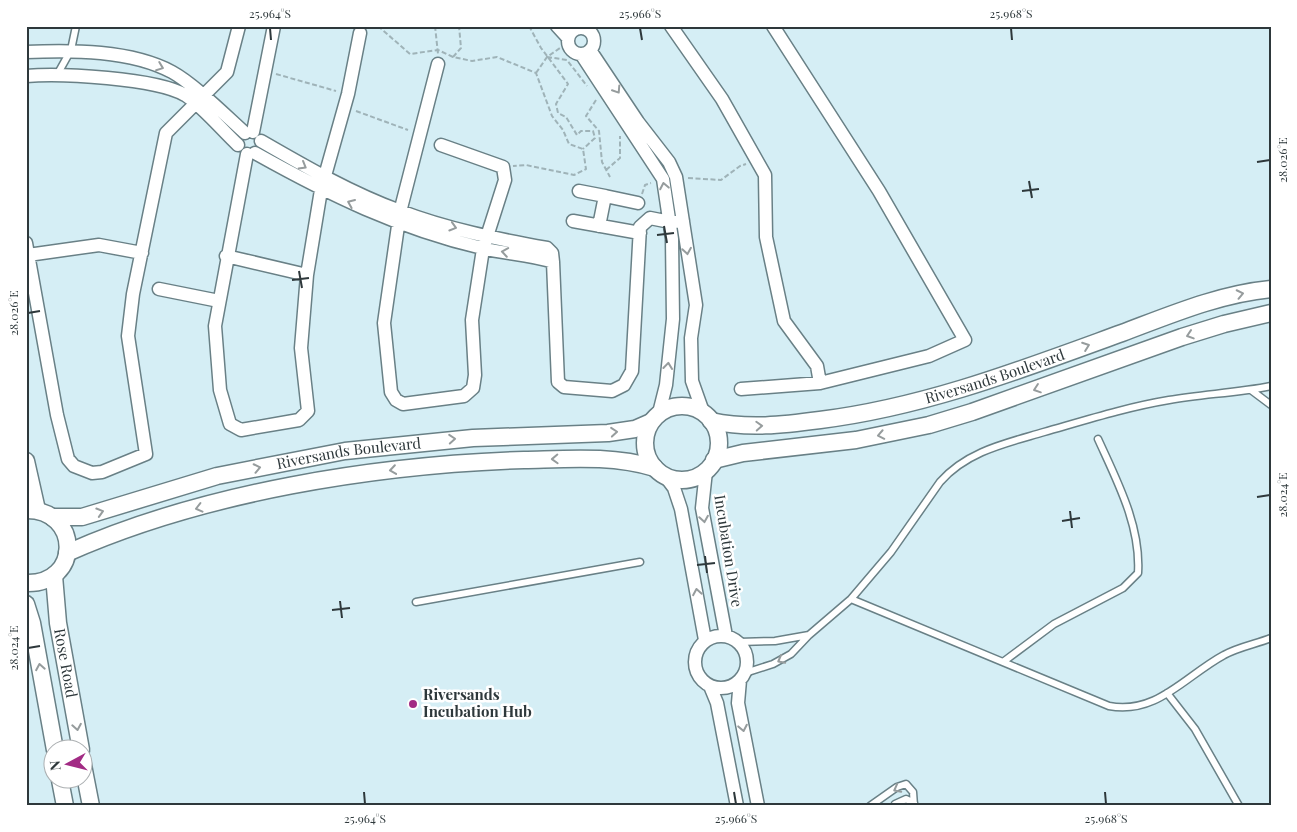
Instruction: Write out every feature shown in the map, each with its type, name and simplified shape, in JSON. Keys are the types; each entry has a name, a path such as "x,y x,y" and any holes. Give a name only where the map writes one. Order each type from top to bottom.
{"street":[{"path":"142,253 99,245 27,249 65,453 74,466 92,473 102,472 146,454 128,336 142,253 166,133 227,72 239,26"},
{"path":"274,26 226,256 215,326 220,390 230,424 241,430 299,420 308,411 301,348 307,275 323,184 345,107 360,33"},
{"path":"557,26 568,40 570,49 586,52 668,162 674,319 666,385 655,418 646,434 645,446 648,458 674,488 681,510 705,640"},
{"path":"568,40 573,31 602,26"},
{"path":"671,26 722,99 764,175 766,237 784,322 816,366 820,383"},
{"path":"741,389 820,383 929,356 965,340 879,191 773,26"},
{"path":"583,29 594,41 586,52"},
{"path":"26,52 71,50 142,60 173,72 199,101 250,143 323,184 400,218 553,262 558,382 564,387 612,391 624,385 632,371 640,227 650,218 670,222 683,221"},
{"path":"137,82 142,60"},
{"path":"438,64 400,218 384,323 391,392 396,400 403,404 464,396 473,388 475,375 472,320 485,243 505,180 503,167 442,144"},
{"path":"26,76 57,75 137,82 171,89 199,101"},
{"path":"660,472 686,479 710,466 718,440 692,381 691,338 696,305 683,221 669,178"},
{"path":"579,191 638,203"},
{"path":"599,226 606,196"},
{"path":"573,221 640,233"},
{"path":"226,256 307,275"},
{"path":"159,289 219,301"},
{"name":"Riversands Boulevard","path":"707,416 751,427 767,426 844,417 917,402 1014,373 1201,304 1271,289"},
{"name":"Riversands Boulevard","path":"710,466 743,452 856,440 929,425 982,409 1182,337 1224,324 1271,313"},
{"path":"674,319 694,322"},
{"path":"655,418 669,408 681,406 692,407 707,416"},
{"name":"Riversands Boulevard","path":"52,517 82,517 218,476 345,451 473,438 608,433 635,429 655,418"},
{"name":"Riversands Boulevard","path":"67,553 106,536 176,514 285,488 355,476 452,464 593,458 624,460 660,472"},
{"path":"26,461 32,510 52,517 65,532 67,553 63,566 54,576 45,581 26,583"},
{"name":"Incubation Drive","path":"710,466 702,490 702,508 726,636"},
{"name":"Rose Road","path":"54,576 58,623 79,740"},
{"name":"Rose Road","path":"26,604 32,623 53,740"},
{"path":"737,806 718,709 710,686 700,677 695,665 699,647 705,640 714,636 726,636 739,642 747,657 738,704 758,806"},
{"path":"710,686 726,688 743,677"},
{"path":"62,790 65,806"},
{"path":"88,790 91,806"}],"lane":[{"path":"57,75 71,50 76,26"},
{"path":"743,677 783,660 800,647 809,635 851,599 891,552 949,471 968,458 999,445 1102,414 1172,399 1271,386"},
{"path":"1251,390 1271,405"},
{"path":"1003,662 1054,624 1124,588 1138,573 1134,531 1125,501 1098,438"},
{"path":"416,602 640,562"},
{"path":"851,599 1109,706 1124,709 1141,707 1167,693 1225,654 1271,638"},
{"path":"739,642 780,640 809,635"},
{"path":"1167,693 1195,729 1238,806"},
{"path":"870,806 904,784 909,785 912,789 914,804"},
{"path":"894,804 906,799 914,804"}],"path":[{"path":"378,26 410,54 438,50 453,57 472,61 497,57 536,72 552,116 563,130 568,144 583,149"},
{"path":"435,26 438,64"},
{"path":"453,57 461,48 459,26"},
{"path":"529,26 547,57 568,84 556,104 558,113 566,117 577,135 581,131 593,132 595,138 583,149"},
{"path":"536,72 547,57 568,40"},
{"path":"547,57 567,60 591,91"},
{"path":"266,71 348,94"},
{"path":"601,106 597,99 586,116 599,131 602,162 610,176"},
{"path":"345,107 421,134"},
{"path":"606,170 620,158 620,133"},
{"path":"503,167 526,165 574,175 586,170 583,149"},
{"path":"638,203 645,185 669,178 720,180 740,166 756,162"}],"place":[{"name":"Riversands Incubation Hub","path":"413,704"}]}
